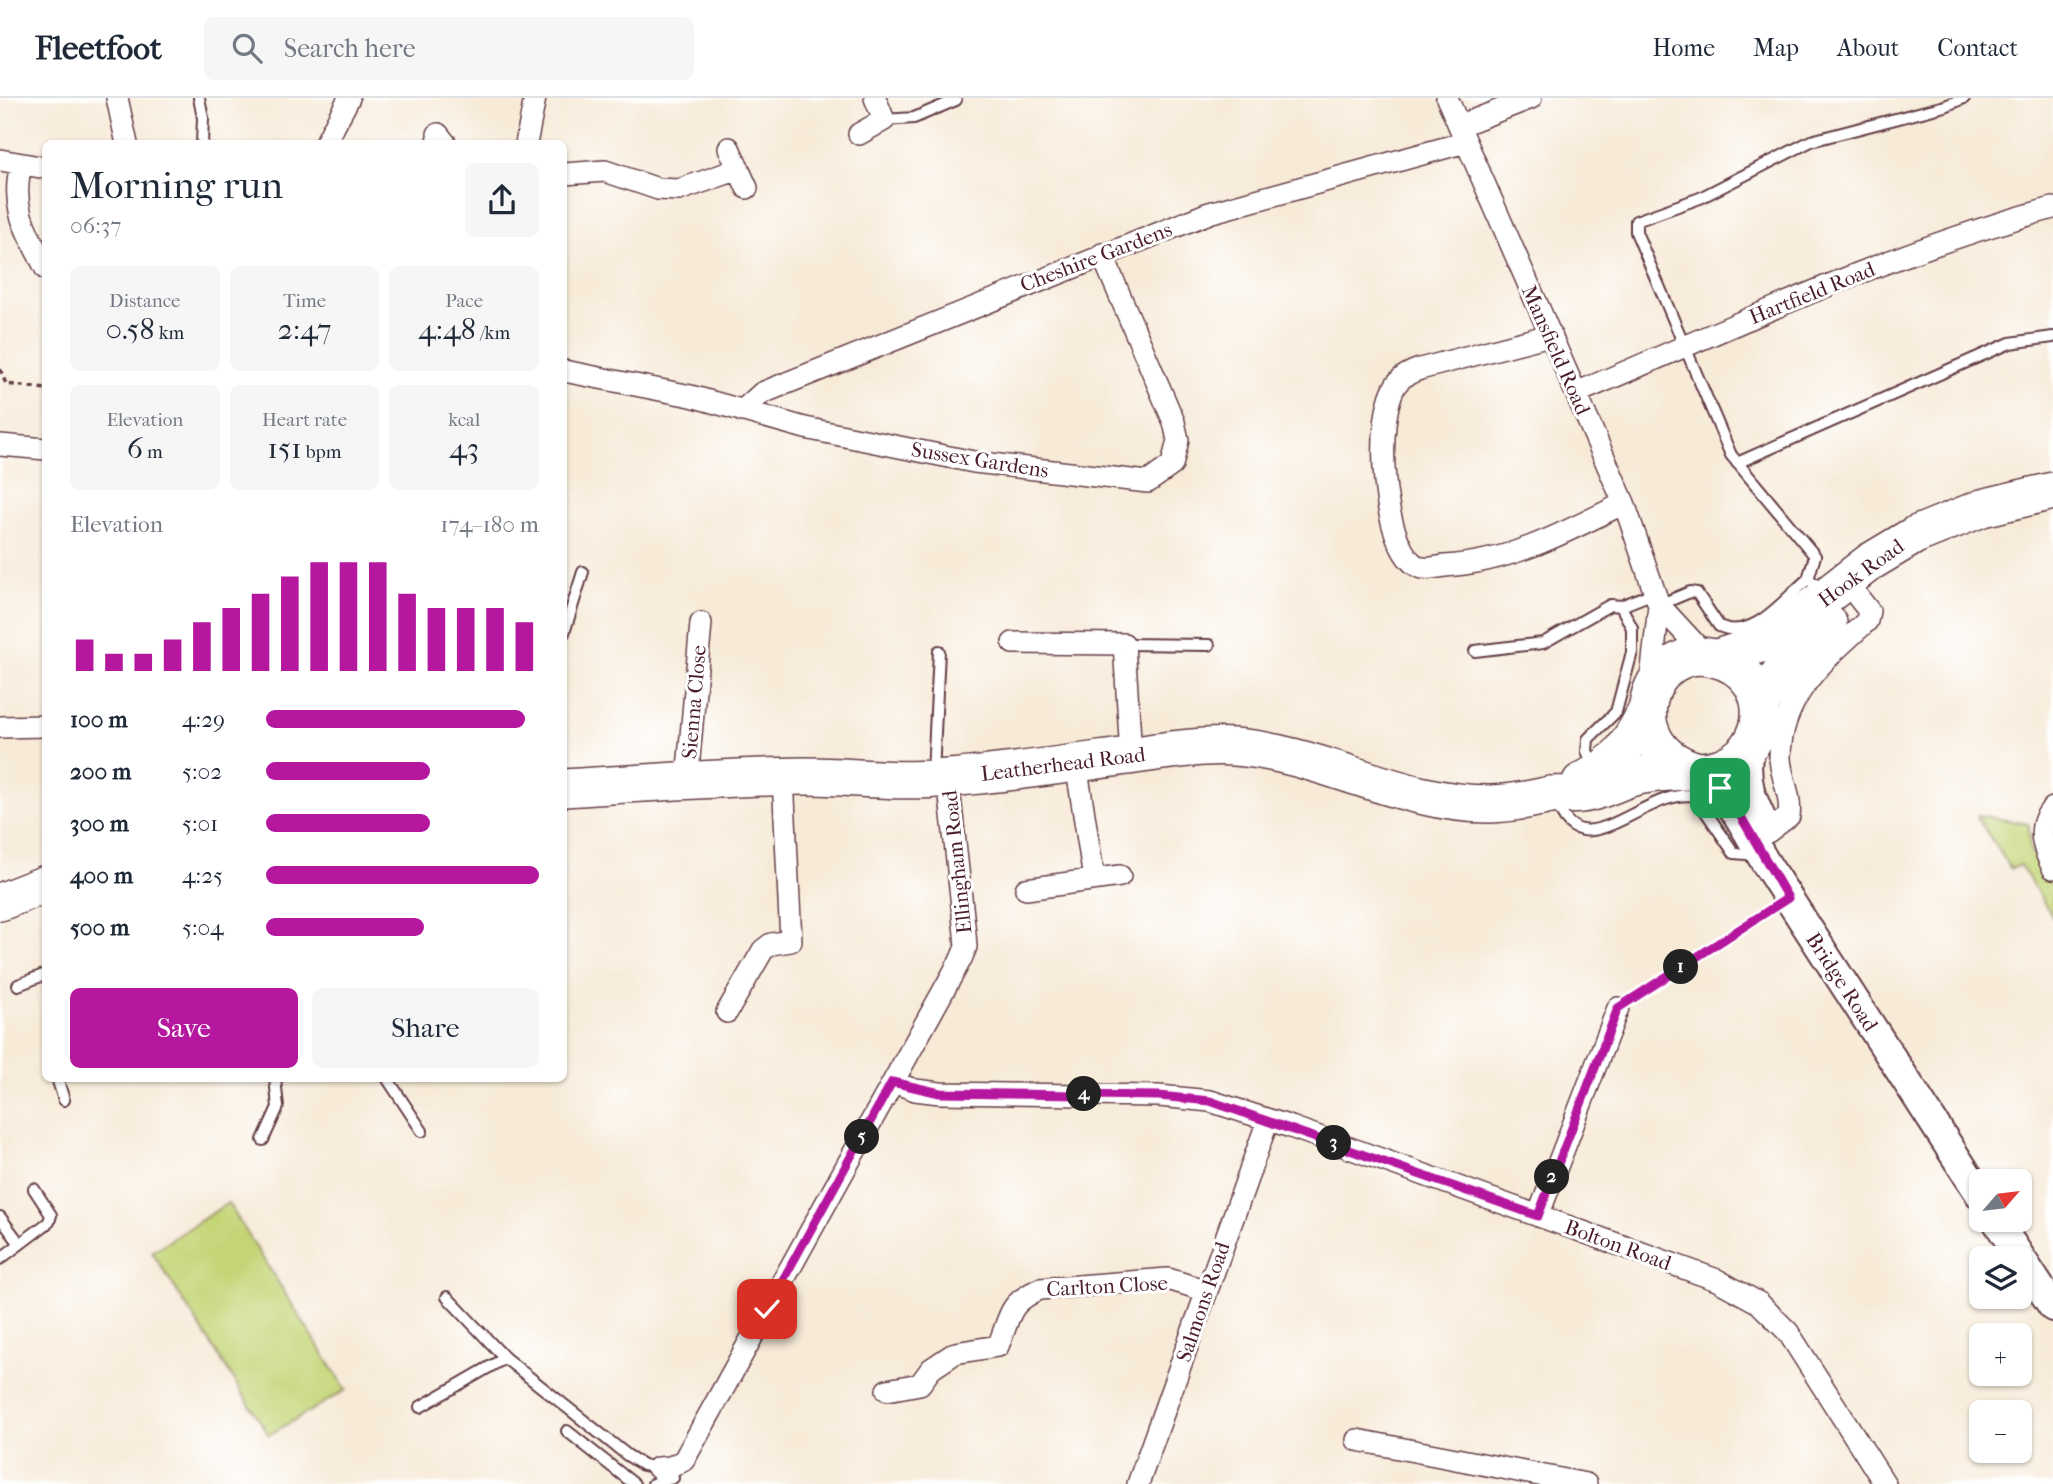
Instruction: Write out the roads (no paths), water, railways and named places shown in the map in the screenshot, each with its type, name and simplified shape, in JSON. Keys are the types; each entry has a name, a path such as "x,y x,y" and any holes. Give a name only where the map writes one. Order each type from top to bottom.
{"highway":[{"name":"Hook Road","path":"1712,657 1767,642 1870,562 1915,535 1982,508 2053,491"},
{"name":"Hook Road","path":"1760,705 1779,671 1799,648 1833,590 1893,570 1932,548 1997,524 2053,512"},
{"path":"1712,657 1737,667 1752,684 1760,705 1757,735 1749,749 1734,762 1716,770 1637,776 1583,794 1555,794 1596,773 1626,750 1658,680 1671,667 1688,659 1712,657"},
{"path":"1648,704 1648,727 1655,743 1666,757 1698,771"},
{"name":"Leatherhead Road","path":"567,788 783,777 940,779 1186,748 1234,747 1282,754 1379,785 1461,802 1490,804 1555,794"},
{"path":"0,902 42,886"}],"street":[{"path":"117,98 126,140"},
{"path":"328,140 349,98"},
{"path":"527,140 535,98"},
{"path":"859,134 884,120 875,98"},
{"name":"Mansfield Road","path":"1447,98 1625,503 1657,598 1648,704"},
{"name":"Cheshire Gardens","path":"742,411 762,393 1102,254 1209,213 1463,134 1531,98"},
{"path":"567,174 605,171 658,189 679,190 743,178 729,148"},
{"path":"0,160 42,168"},
{"path":"21,165 16,187 18,206 42,260"},
{"name":"Hartfield Road","path":"1576,393 1834,282 1993,224 2053,208"},
{"name":"Sussex Gardens","path":"567,372 691,396 805,428 974,462 1148,482 1172,465 1178,440 1102,254"},
{"path":"1550,335 1420,369 1406,374 1397,384 1390,397 1382,437 1382,468 1400,547 1410,560 1421,568 1481,564 1541,544 1625,503"},
{"path":"0,446 42,449"},
{"path":"1762,840 1789,816 1791,806 1780,762 1781,737 1787,711 1818,665 1870,617 1833,590"},
{"name":"Mansfield Road","path":"1657,598 1712,657"},
{"name":"Sienna Close","path":"687,781 701,623"},
{"path":"1013,643 1124,644 1131,755"},
{"path":"0,727 42,726"},
{"name":"Bridge Road","path":"1749,749 1745,778 1762,840 1788,898 1969,1177"},
{"path":"1076,763 1094,879"},
{"name":"Bridge Road","path":"1698,771 1720,788 1762,840 1977,1169"},
{"path":"727,1012 763,950 771,944 791,941 783,777"},
{"name":"Ellingham Road","path":"669,1474 892,1082 965,947 940,779"},
{"path":"2053,808 2047,814 2041,832 2044,852 2053,869"},
{"path":"1027,889 1120,876"},
{"path":"1538,1216 1618,1008"},
{"name":"Bolton Road","path":"892,1082 940,1093 1159,1096 1210,1101 1268,1119 1717,1280 1759,1303 1788,1332 1885,1484"},
{"name":"Salmons Road","path":"1138,1484 1268,1119"},
{"path":"2004,1232 2053,1307"},
{"path":"2017,1232 2053,1286"},
{"name":"Carlton Close","path":"887,1390 920,1384 931,1368 955,1353 998,1346 1007,1315 1026,1295 1040,1289 1168,1279 1207,1291"},
{"path":"1357,1440 1586,1484"}],"lane":[{"path":"200,98 202,140"},
{"path":"1475,651 1510,650 1543,643 1610,606 1690,592 1697,593 1719,626 1741,631 1833,590 1815,556 1737,463 1684,348 1636,232 1636,221 1700,198 1811,141 1945,106 1964,98"},
{"path":"884,120 914,118 956,100"},
{"path":"1737,463 2010,343 2053,337"},
{"path":"567,623 583,572"},
{"path":"1596,773 1587,751 1588,739 1616,712 1632,652 1632,628 1621,606"},
{"path":"1124,644 1209,645"},
{"path":"939,651 940,779"},
{"path":"1555,794 1564,820 1573,830 1583,832 1599,829 1669,797 1684,793 1695,796 1734,853 1746,854 1762,840"},
{"path":"18,985 42,976"},
{"path":"58,1082 64,1100"},
{"path":"263,1140 278,1107 275,1082"},
{"path":"390,1082 422,1131"},
{"path":"0,1259 49,1222 51,1214 34,1189"},
{"path":"0,1217 20,1244"},
{"path":"447,1297 505,1358 627,1455 643,1465 669,1474"},
{"path":"420,1407 505,1358"},
{"path":"567,1431 634,1484"}]}
